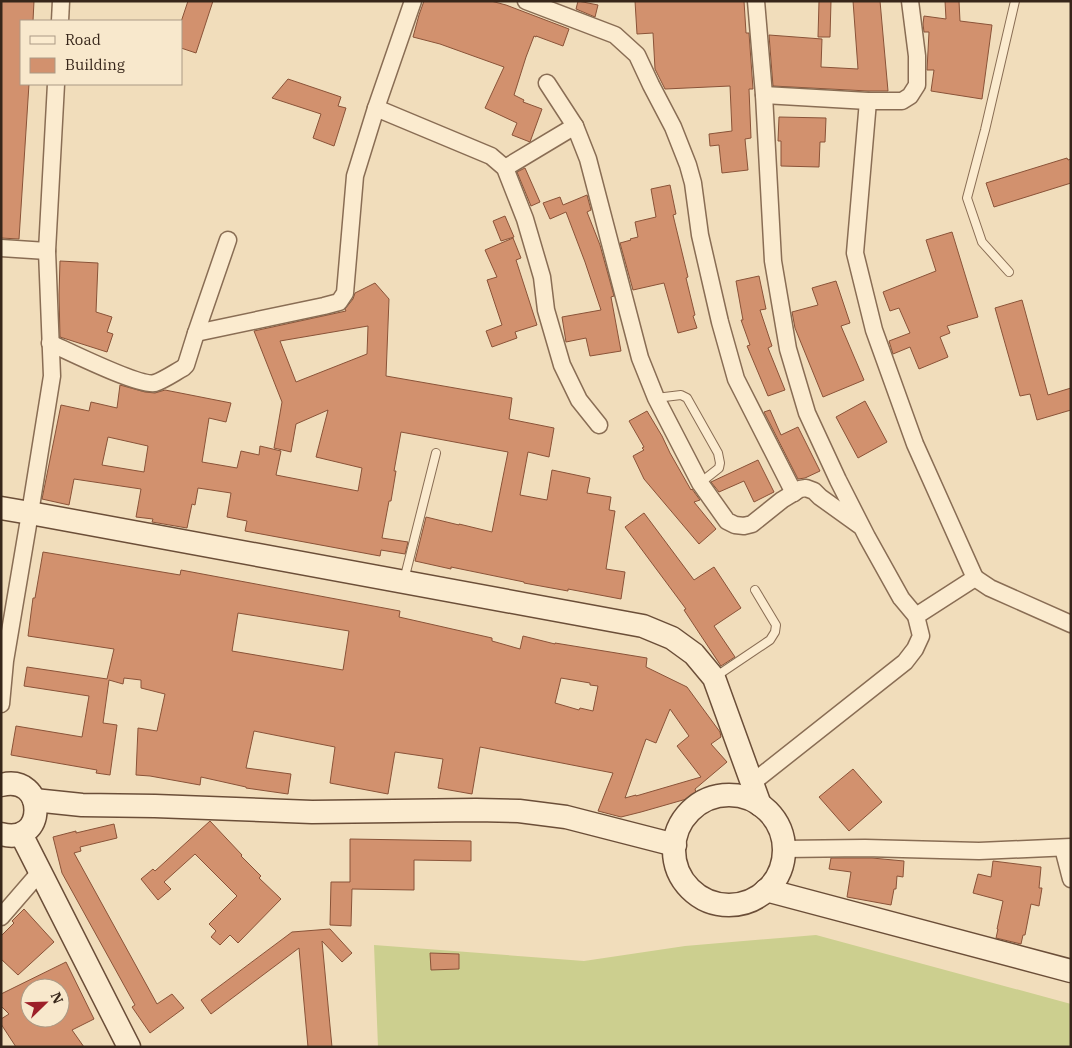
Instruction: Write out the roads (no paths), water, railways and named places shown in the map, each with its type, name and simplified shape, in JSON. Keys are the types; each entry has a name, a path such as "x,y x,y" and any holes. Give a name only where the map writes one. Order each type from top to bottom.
{"main road":[{"path":"1,508 643,626 672,638 694,654 714,678 760,805"},
{"path":"1,785 20,785 31,794 34,800 37,813 32,826 11,834 40,872 129,1047"},
{"path":"723,795 734,795 760,805 773,817 779,827 782,838 782,861 779,872 773,882 766,890 746,902 723,904 712,902 702,897 689,886 679,872 675,861 675,838 678,827 692,809 701,802 723,795"},
{"path":"34,800 82,805 312,812 519,811 566,817 675,845"},
{"path":"766,890 1071,971"}],"street":[{"path":"60,20 61,1"},
{"path":"196,333 340,302 345,293 355,176 413,1"},
{"path":"526,1 615,35 637,55 673,126 688,165 693,183 700,235 720,322 736,379 794,493"},
{"path":"752,783 905,662 915,650 921,636 916,616 901,598 838,480 807,412 788,349 773,261 764,95 756,1"},
{"path":"764,95 868,101 902,101 910,96 916,85 917,56 910,1"},
{"path":"547,83 575,126 588,160 640,358 656,398 700,483 727,521 734,525 744,526 752,524 782,500 800,489 806,488 814,491 862,527"},
{"path":"1,704 5,661 52,376 48,251 56,85"},
{"path":"868,101 855,253 874,330 912,436 975,578 990,588 1071,624"},
{"path":"376,108 491,156 505,168 526,218 542,277 546,310 562,365 579,400 599,424"},
{"path":"505,168 575,126"},
{"path":"50,343 126,376 147,383 155,382 183,368 186,365 228,240"},
{"path":"1,248 48,251"},
{"path":"916,616 975,578"},
{"path":"783,850 866,848 979,852 1067,848 1071,879"},
{"path":"1,917 40,872"}],"lane":[{"path":"1009,272 982,242 967,198 1015,1"},
{"path":"656,398 681,395 686,398 718,453 719,468 700,483"},
{"path":"403,582 436,453"},
{"path":"714,678 770,640 775,632 776,625 755,590"}]}
